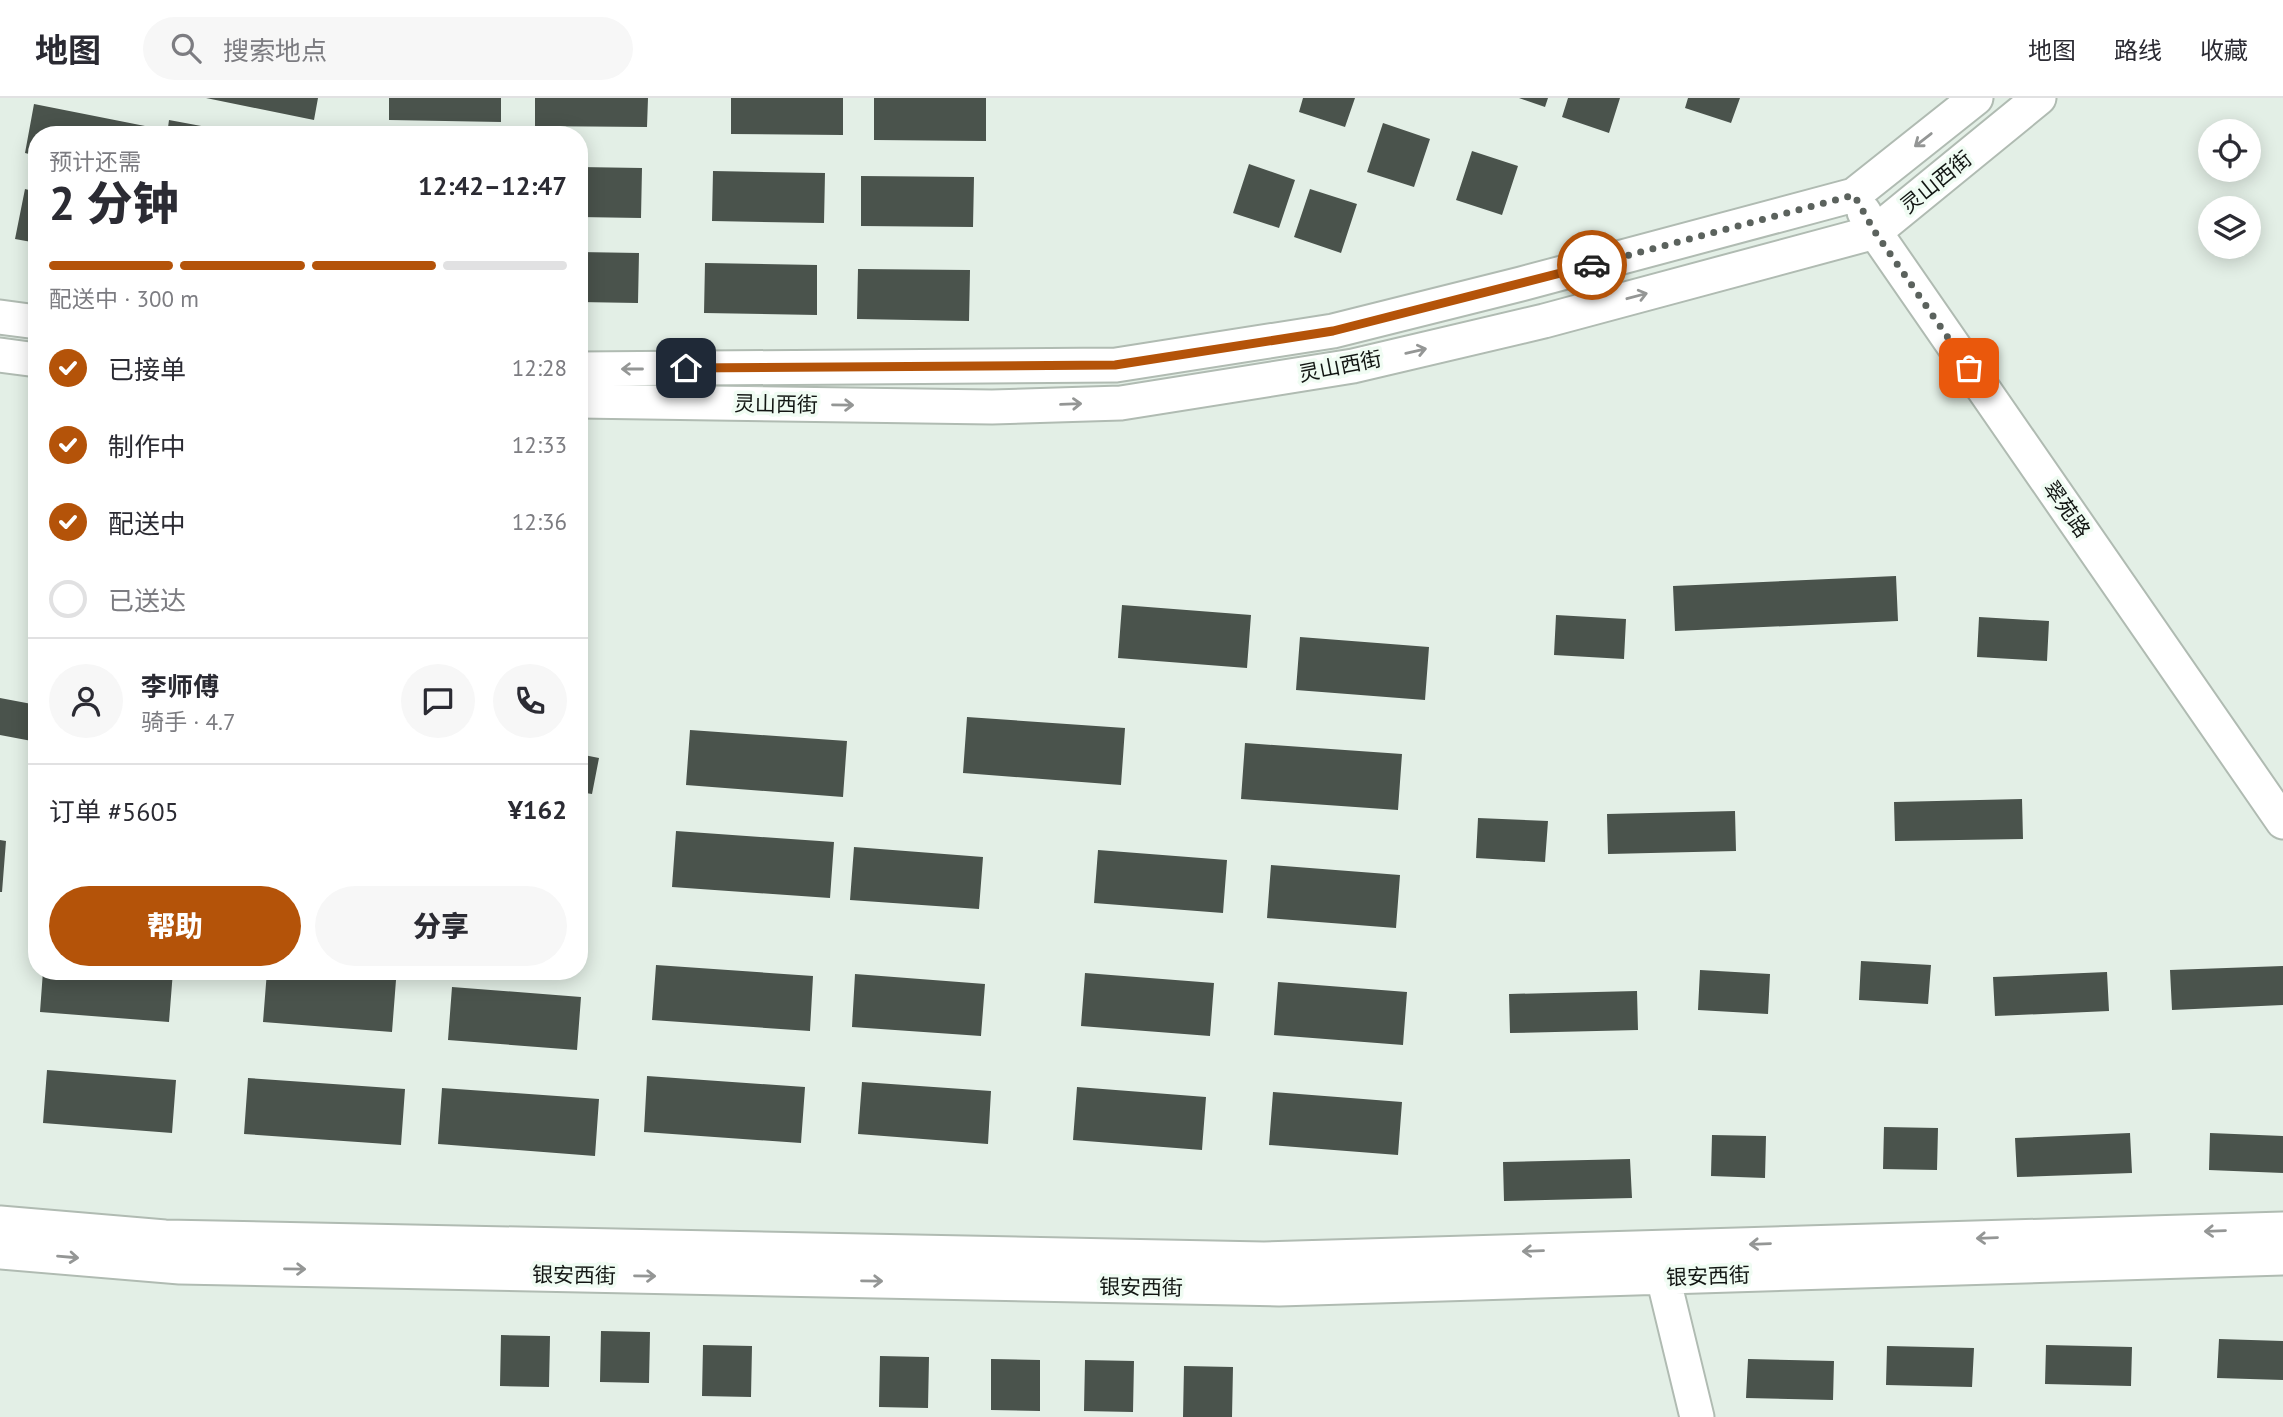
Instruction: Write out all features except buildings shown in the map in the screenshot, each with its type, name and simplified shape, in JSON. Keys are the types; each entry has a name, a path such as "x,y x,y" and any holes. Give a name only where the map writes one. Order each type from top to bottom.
{"main road":[{"name":"灵山西街","path":"588,369 1115,365 1333,331 1854,195 1976,98"},
{"name":"灵山西街","path":"588,401 992,407 1121,402 1353,366 1544,321 1875,232 2039,98"},
{"name":"翠苑路","path":"1854,195 1875,232 2283,822"},
{"path":"0,317 28,321"},
{"path":"0,355 28,359"},
{"name":"银安西街","path":"0,1223 165,1237 1264,1259 2283,1229"},
{"name":"银安西街","path":"0,1252 180,1266 1279,1289 2283,1258"},
{"path":"1663,1277 1697,1417"}],"way so far":[{"path":"1592,265 1854,195 1875,232 1969,368"}],"route":[{"path":"686,368 1115,365 1333,331 1592,265"}]}
